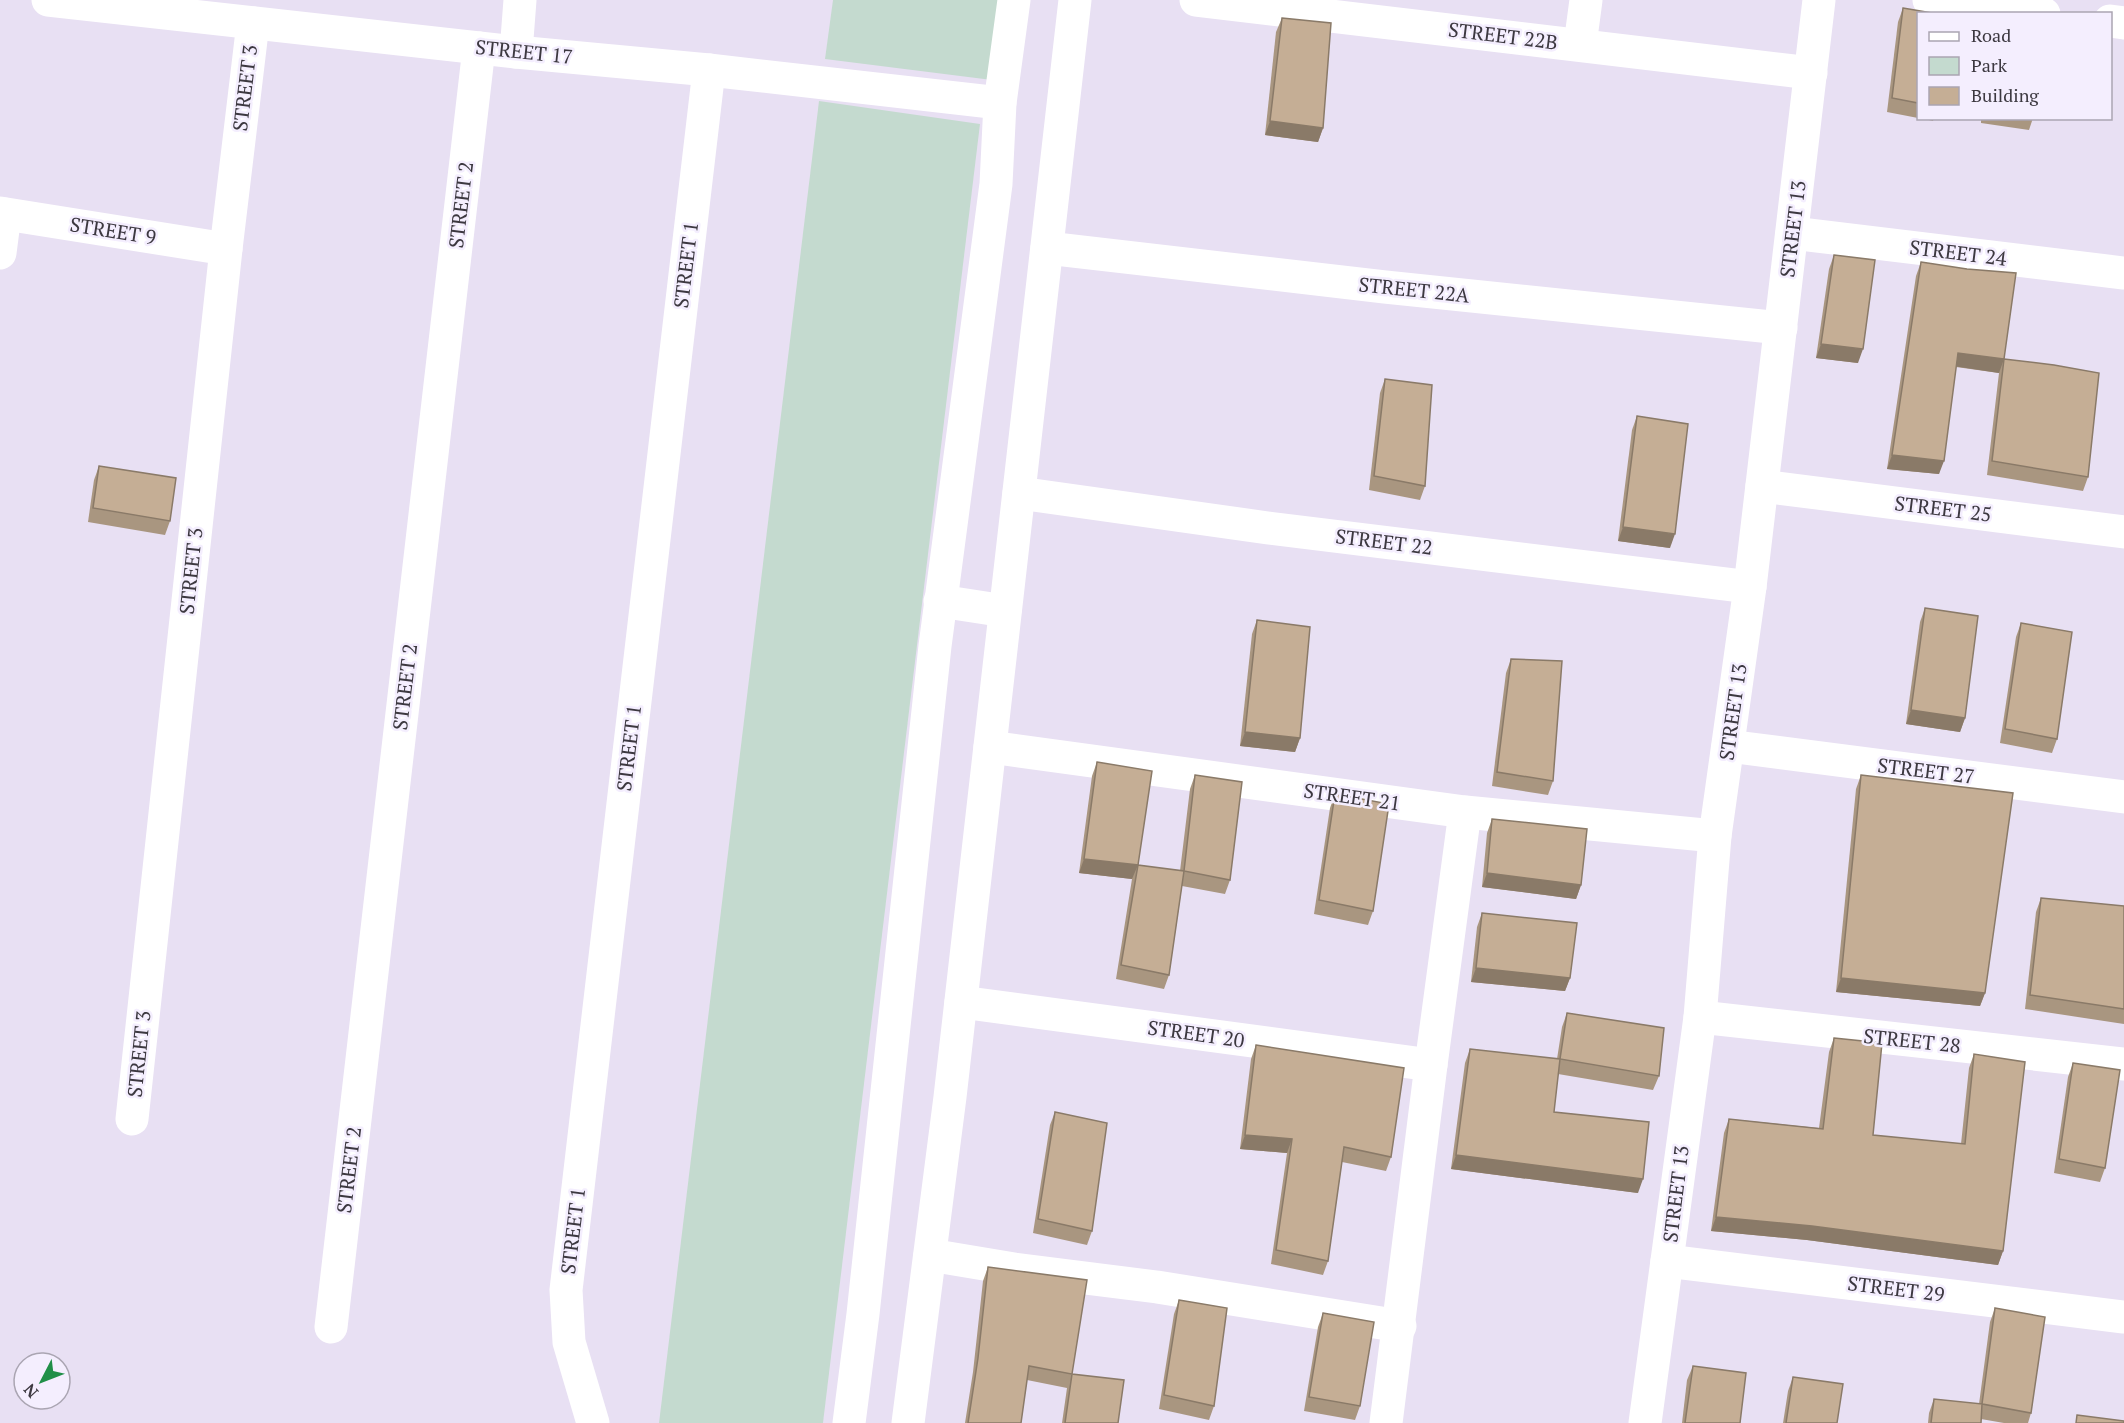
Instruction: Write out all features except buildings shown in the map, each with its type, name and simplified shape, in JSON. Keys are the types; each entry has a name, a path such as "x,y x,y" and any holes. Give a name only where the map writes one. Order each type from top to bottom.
{"street":[{"path":"516,52 520,0"},
{"path":"849,1423 863,1314 940,601 996,184 1000,103 1014,0"},
{"path":"909,1423 961,1002 1075,0"},
{"name":"STREET 22B","path":"1196,0 1350,9 1580,45 1811,73"},
{"path":"1580,45 1586,0"},
{"name":"STREET 13","path":"1644,1423 1700,1017 1715,836 1750,587 1819,0"},
{"path":"1929,0 2028,12"},
{"name":"STREET 17","path":"56,1 1000,103"},
{"name":"STREET 3","path":"132,1119 226,249 253,23"},
{"name":"STREET 2","path":"332,1327 479,48"},
{"name":"STREET 1","path":"593,1423 569,1342 566,1290 709,70"},
{"path":"0,253 2,214"},
{"name":"STREET 9","path":"2,214 226,249"},
{"name":"STREET 24","path":"1792,233 2124,273"},
{"name":"STREET 22A","path":"1047,248 1385,288 1781,328"},
{"name":"STREET 25","path":"1762,486 2124,532"},
{"name":"STREET 22","path":"1019,493 1268,528 1750,587"},
{"path":"940,601 1005,611"},
{"name":"STREET 27","path":"1728,746 2124,797"},
{"name":"STREET 21","path":"990,747 1465,812 1715,836"},
{"path":"1386,1423 1465,812"},
{"name":"STREET 20","path":"961,1002 1431,1065"},
{"name":"STREET 28","path":"1700,1017 2124,1064"},
{"path":"930,1256 1157,1287 1400,1326"},
{"name":"STREET 29","path":"1667,1261 2124,1317"}],"green space":[{"path":"833,0 1001,0 992,80 825,59"},
{"path":"819,101 980,124 823,1423 659,1423"}]}
